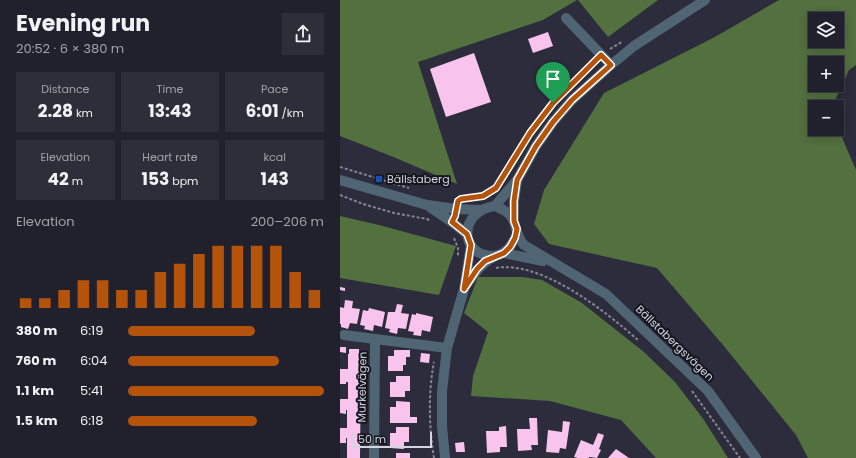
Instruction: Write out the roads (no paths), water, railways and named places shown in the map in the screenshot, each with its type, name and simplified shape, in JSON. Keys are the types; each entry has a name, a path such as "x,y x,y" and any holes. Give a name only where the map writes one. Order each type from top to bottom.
{"street":[{"path":"340,180 427,205 456,209 481,210 495,206 517,180 536,146 553,122 572,100 634,46 705,0"},
{"path":"566,18 611,65"},
{"name":"Bällstabergsvägen","path":"517,180 514,201 514,221 517,234 524,245 606,294 708,391 756,458"},
{"path":"427,205 467,234"},
{"path":"495,206 504,210 514,221"},
{"path":"445,458 442,426 442,391 447,348 464,289 471,245 467,234 469,222 474,215 481,210"},
{"path":"464,289 477,269 485,261 500,254 510,247 517,234"},
{"name":"Bällstabergsvägen","path":"471,245 475,250 483,254 500,254 531,258 559,266"},
{"name":"Murkelvägen","path":"344,336 447,348"},
{"name":"Murkelvägen","path":"374,458 375,339"}],"place":[{"name":"Bällstaberg","path":"379,179"}]}
